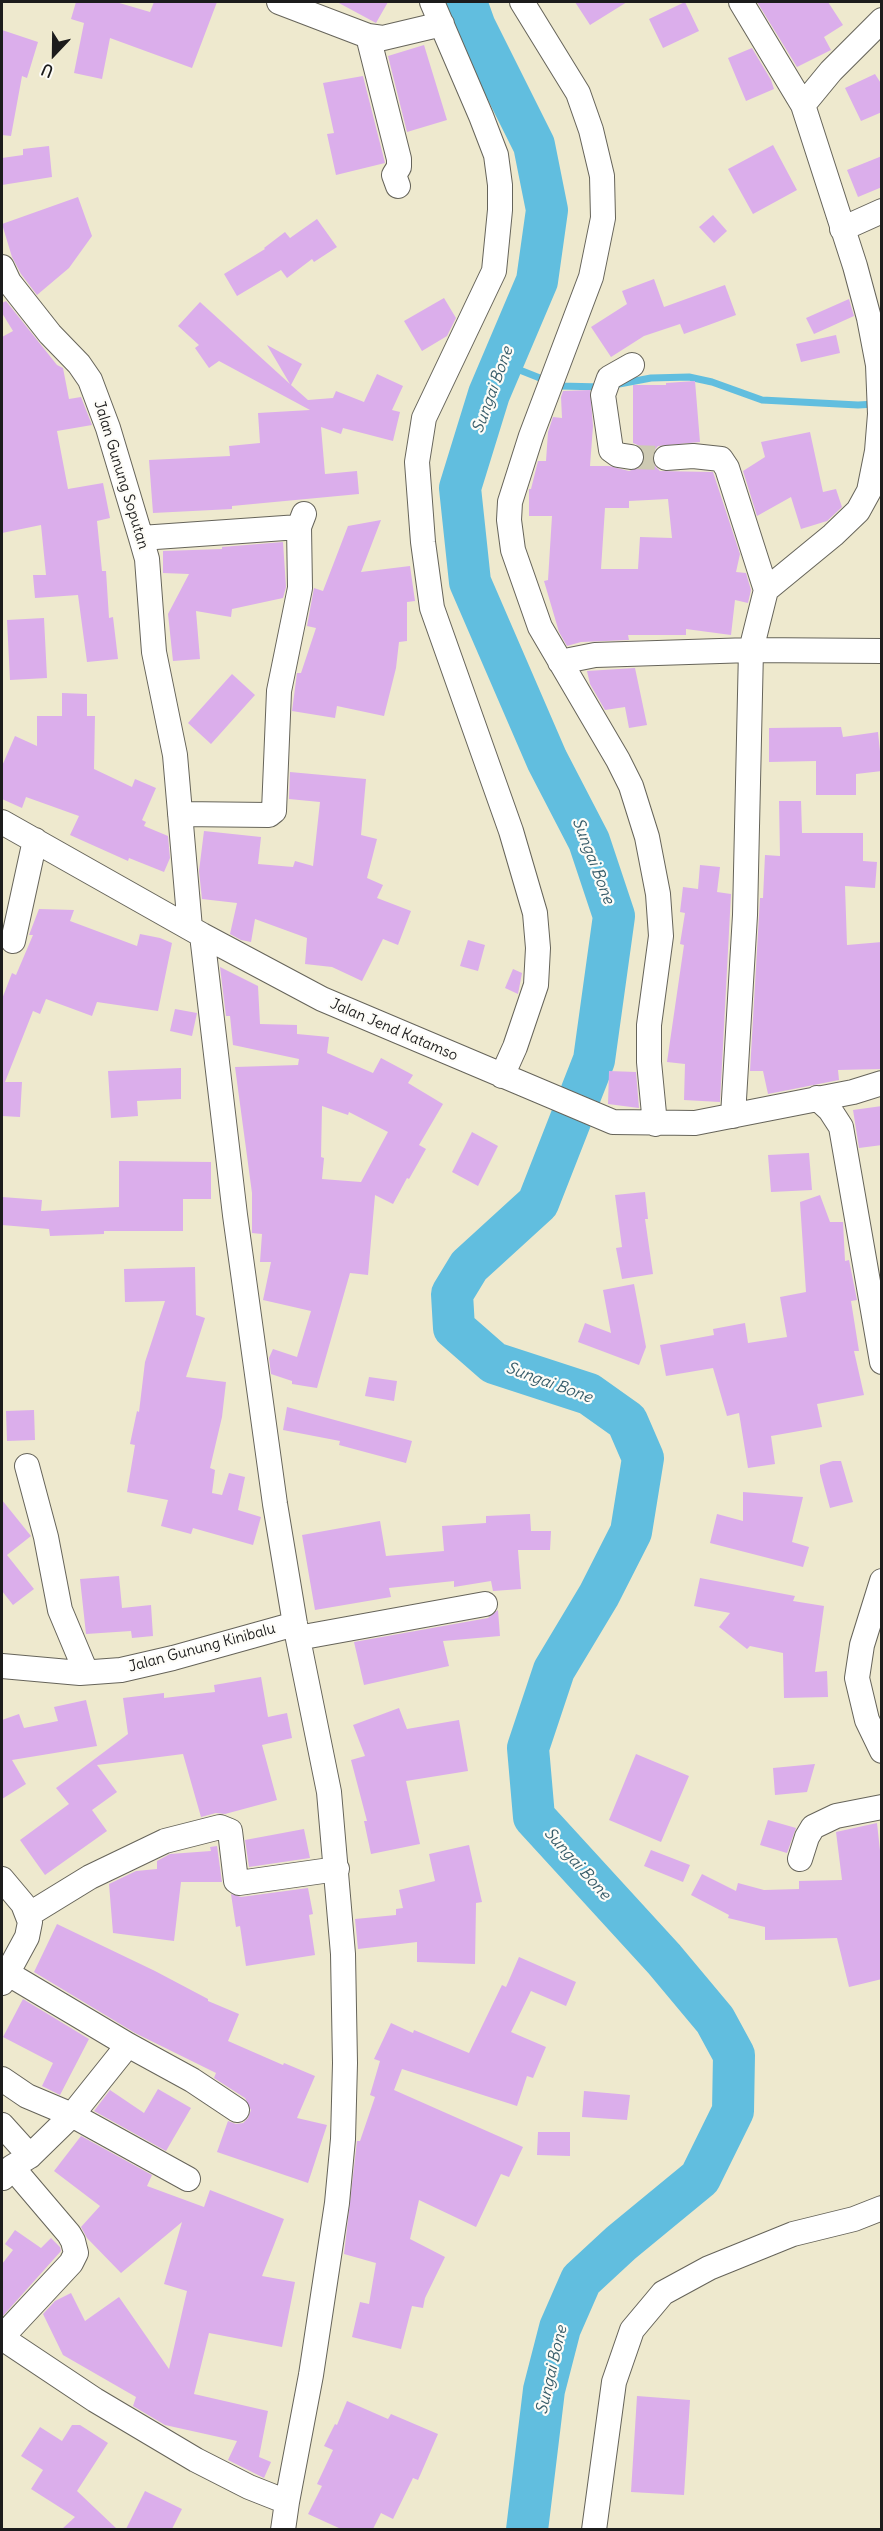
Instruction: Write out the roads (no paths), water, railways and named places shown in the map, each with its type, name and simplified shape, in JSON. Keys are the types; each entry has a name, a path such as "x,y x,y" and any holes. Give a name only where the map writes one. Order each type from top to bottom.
{"street":[{"path":"279,2 368,36 383,38 442,24"},
{"path":"432,2 496,155 500,185 494,271 424,418 417,462 423,542 432,608 511,831 535,913 538,948 536,985 507,1078"},
{"path":"522,2 578,93 591,130 602,176 603,218 600,242 571,333 550,381 510,502 509,520 513,550 537,617 631,786 649,849 658,894 662,936 649,1025 649,1062 655,1124"},
{"path":"741,2 804,105 869,318 880,364 880,414 875,492 832,535 766,590"},
{"path":"804,105 831,71 882,20"},
{"path":"368,36 399,159 399,167 394,175 398,186"},
{"path":"842,228 882,211"},
{"name":"Jalan Gunung Soputan","path":"2,267 9,282 90,380 108,428 147,559 154,652 175,755 180,814 243,1276 296,1631 329,1792 343,1954 345,2063 343,2139 327,2273 283,2529"},
{"path":"631,458 618,455 611,450 606,387 632,365"},
{"path":"666,458 693,456 721,459 727,468 766,590 751,650 745,915 734,1116"},
{"path":"141,538 302,520 300,588 279,691 274,811 269,815 180,814"},
{"path":"560,662 595,655 751,650 882,651"},
{"name":"Jalan Jend Katamso","path":"2,822 322,999 613,1122 695,1123 882,1083"},
{"path":"13,941 35,840"},
{"path":"817,1098 830,1110 841,1127 881,1351"},
{"path":"27,1467 46,1537 60,1610 86,1672"},
{"path":"882,1581 862,1646 857,1678 865,1712 882,1751"},
{"name":"Jalan Gunung Kinibalu","path":"2,1666 86,1672 149,1665 296,1631 485,1604"},
{"path":"800,1859 813,1827 836,1816 882,1807"},
{"path":"28,1915 90,1877 165,1841 220,1827 228,1830 231,1835 236,1881 239,1883 336,1869"},
{"path":"4,1886 23,1905 30,1922 27,1937 4,1978 192,2080 237,2110"},
{"path":"15,2168 72,2115 128,2045"},
{"path":"2,2079 27,2096 72,2115 188,2180"},
{"path":"2,2125 15,2168 69,2234 76,2253 71,2263 2,2337 95,2400 196,2460 249,2487 287,2502"},
{"path":"594,2529 614,2382 632,2330 663,2293 709,2268 793,2234 854,2219 882,2208"}],"waterway":[{"name":"Sungai Bone","path":"466,2 475,27 534,145 547,210 537,281 489,394 460,488 470,582 547,760 589,841 614,916 594,1060 538,1203 469,1266 452,1294 454,1328 494,1363 589,1394 627,1421 643,1458 631,1532 599,1595 554,1670 528,1748 534,1817 664,1959 715,2020 734,2055 733,2111 700,2178 621,2243 581,2280 560,2328 544,2390 527,2530"},
{"path":"502,363 560,386 602,387"},
{"path":"619,384 651,378 689,377 712,382 762,400 876,404"}],"tunnel":[{"path":"631,457 666,458"}]}
